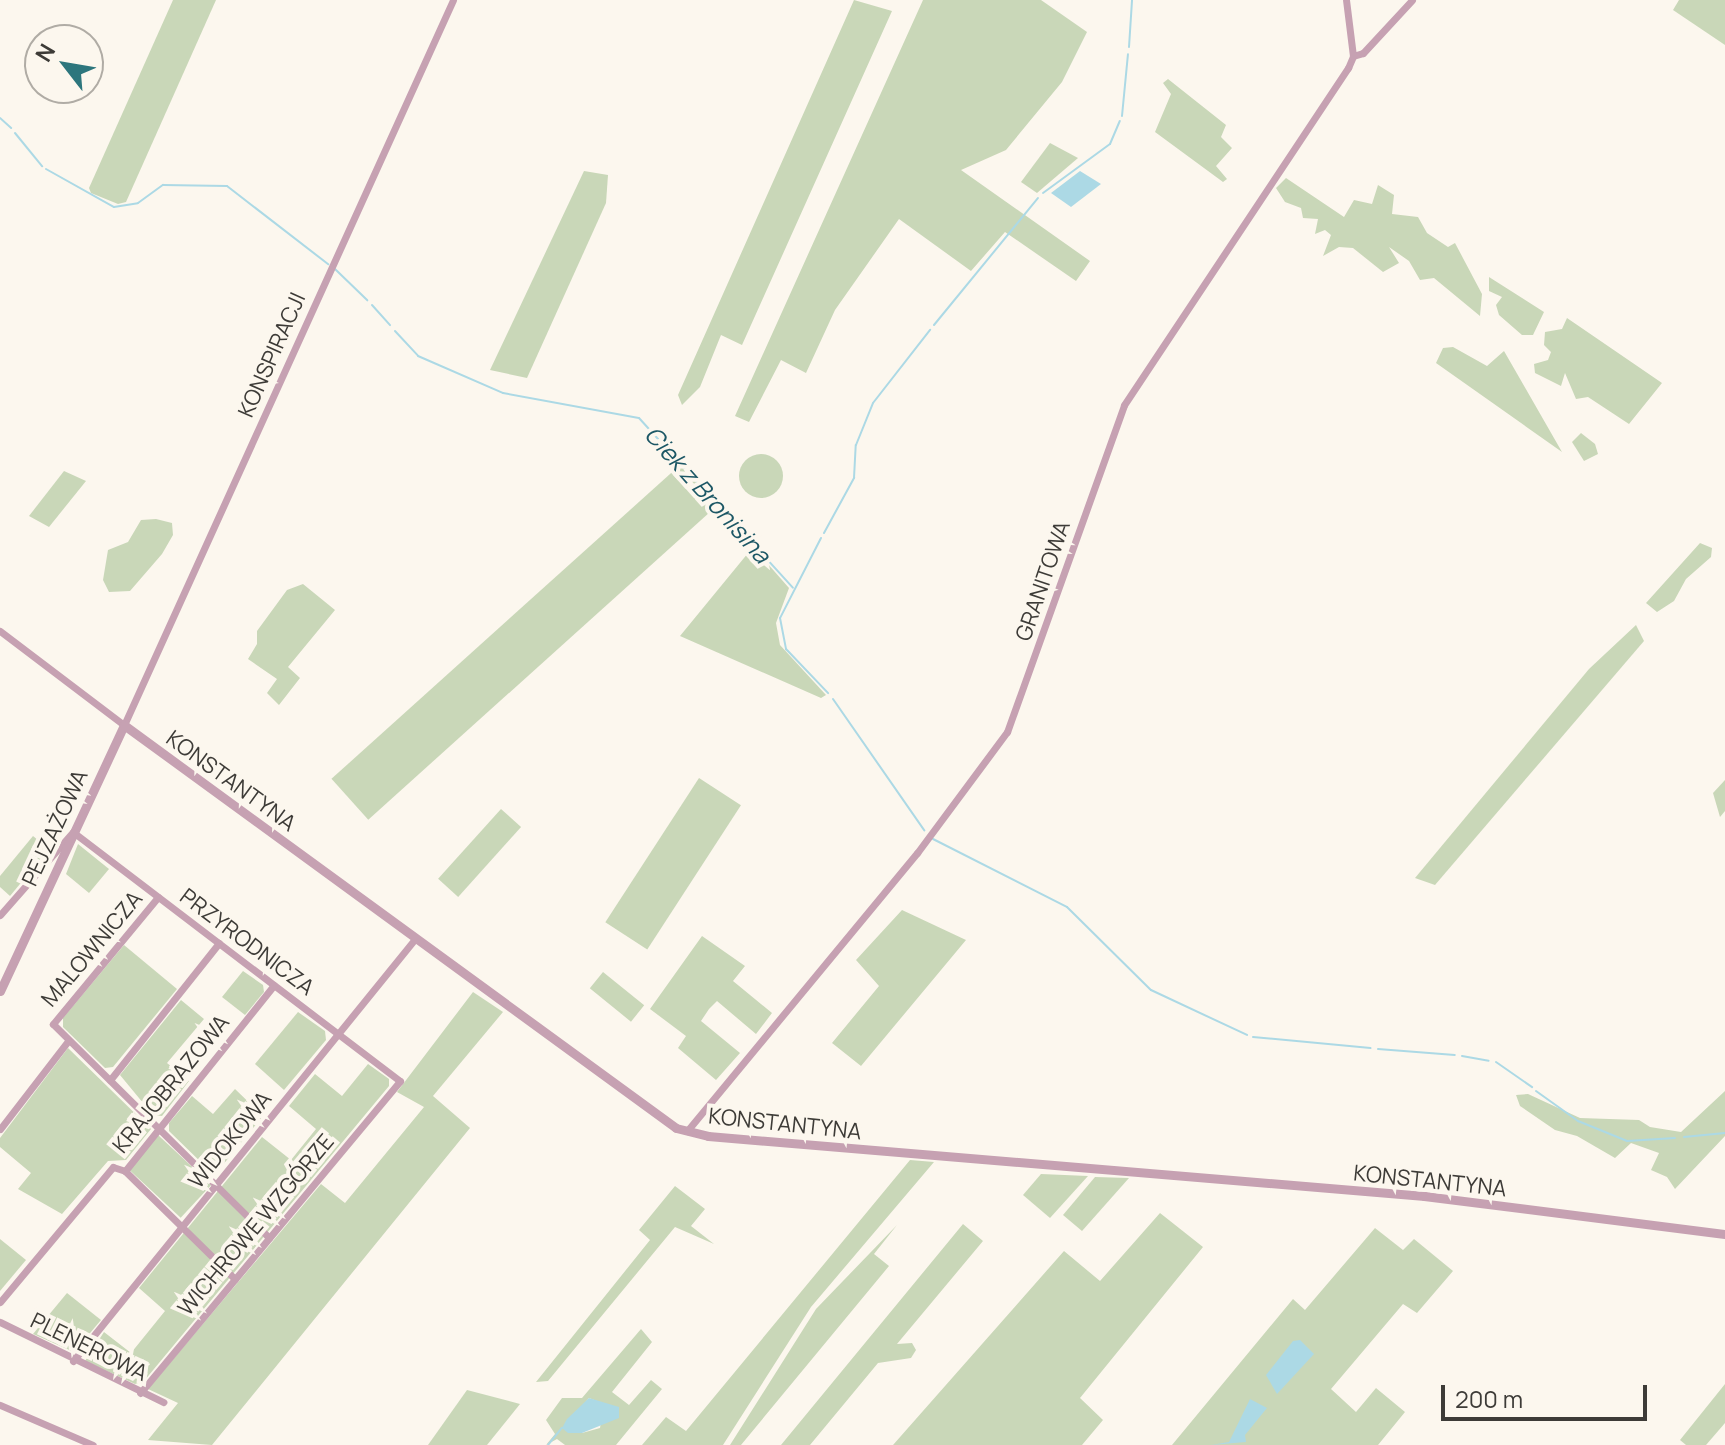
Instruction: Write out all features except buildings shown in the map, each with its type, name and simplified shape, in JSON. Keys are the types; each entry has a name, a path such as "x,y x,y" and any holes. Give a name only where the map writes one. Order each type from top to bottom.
{"street":[{"name":"KONSPIRACJI","path":"124,725 453,0"},
{"path":"1346,0 1353,56"},
{"name":"GRANITOWA","path":"687,1131 917,853 1007,732 1124,405 1353,56 1363,53 1412,0"},
{"name":"KONSTANTYNA","path":"0,631 414,940 666,1122 687,1131 1424,1196 1725,1234"},
{"name":"PEJZAŻOWA","path":"0,991 124,725"},
{"path":"0,915 73,832"},
{"name":"PRZYRODNICZA","path":"73,832 400,1081"},
{"name":"MALOWNICZA","path":"68,1041 53,1024 158,897"},
{"name":"WIDOKOWA","path":"73,1361 414,940"},
{"path":"110,1080 219,943"},
{"name":"KRAJOBRAZOWA","path":"0,1302 113,1167 125,1171 274,985"},
{"path":"0,1129 68,1041 269,1238"},
{"name":"WICHROWE WZGÓRZE","path":"140,1393 400,1081"},
{"path":"125,1171 235,1279"},
{"name":"PLENEROWA","path":"0,1322 73,1361 163,1402"},
{"path":"0,1405 93,1445"}],"green space":[{"path":"173,0 216,0 126,202 118,204 91,193 89,188"},
{"path":"854,0 892,11 742,345 721,335 700,387 682,405 678,395"},
{"path":"923,0 1041,0 1087,32 1062,82 1006,150 961,170 1090,261 1076,281 1005,232 971,271 899,219 835,310 806,373 781,360 749,422 735,416"},
{"path":"1679,0 1725,0 1725,45 1673,10"},
{"path":"1168,79 1226,125 1221,137 1232,148 1216,166 1227,179 1223,182 1155,132 1171,94 1163,83"},
{"path":"1050,143 1078,158 1037,193 1021,182"},
{"path":"584,171 608,175 606,203 527,378 490,370"},
{"path":"1286,178 1344,217 1354,200 1372,204 1378,185 1394,195 1392,214 1418,217 1427,233 1448,247 1455,243 1482,294 1480,316 1434,278 1420,280 1409,261 1389,247 1399,263 1383,272 1353,248 1339,247 1323,256 1331,235 1325,230 1315,234 1318,219 1303,218 1301,208 1285,202 1276,188"},
{"path":"1489,277 1544,312 1533,335 1522,335 1499,315 1496,305 1502,297 1489,291"},
{"path":"1567,318 1662,383 1629,424 1588,397 1576,399 1565,373 1561,386 1535,373 1534,364 1548,360 1551,352 1544,345 1545,332 1562,329"},
{"path":"1453,347 1487,366 1504,351 1562,452 1436,363 1443,348"},
{"path":"1581,433 1595,444 1598,454 1584,461 1572,442"},
{"path":"761,454 777,460 783,476 777,492 761,498 745,492 739,476 745,460"},
{"path":"680,465 717,506 368,820 331,779"},
{"path":"64,471 86,481 49,527 29,516"},
{"path":"156,519 172,523 173,535 162,554 130,591 109,592 103,580 108,550 128,542 141,520"},
{"path":"1700,543 1712,548 1711,557 1686,579 1674,601 1657,612 1646,603"},
{"path":"753,547 789,588 776,623 780,645 826,695 821,698 680,636"},
{"path":"303,584 335,610 288,667 300,678 279,705 267,693 277,679 248,659 257,644 257,631 287,590"},
{"path":"1636,625 1644,641 1435,885 1415,878 1589,669"},
{"path":"699,778 741,805 647,949 605,922"},
{"path":"1725,780 1725,811 1720,817 1713,793"},
{"path":"501,809 521,827 458,897 438,879"},
{"path":"33,836 49,849 10,896 0,887 0,876"},
{"path":"78,844 109,869 89,893 66,874"},
{"path":"902,910 966,940 861,1066 832,1043 879,986 856,960"},
{"path":"702,936 745,966 733,981 772,1013 756,1034 717,1001 709,1009 701,1021 740,1053 716,1080 678,1048 686,1036 650,1009"},
{"path":"124,945 177,989 113,1067 105,1068 63,1027 63,1018"},
{"path":"243,971 263,985 264,992 245,1015 222,997"},
{"path":"603,972 644,1005 631,1022 590,988"},
{"path":"473,992 503,1012 433,1096 470,1128 212,1445 148,1440 178,1403 148,1389 321,1184 345,1203 424,1107 397,1092"},
{"path":"181,1000 204,1019 167,1063 189,1081 162,1116 153,1115 120,1075"},
{"path":"298,1012 325,1031 326,1040 284,1090 255,1064"},
{"path":"68,1048 151,1129 126,1160 108,1161 62,1214 18,1189 31,1173 0,1147 0,1138"},
{"path":"368,1064 389,1079 389,1086 144,1381 135,1384 85,1361 104,1332 131,1353 165,1311 139,1288 262,1137 291,1160 316,1129 289,1106 315,1074 342,1096"},
{"path":"235,1089 263,1116 217,1172 210,1171 169,1131 169,1123 192,1096 213,1114"},
{"path":"1725,1091 1725,1136 1675,1189 1667,1177 1651,1170 1659,1153 1631,1143 1615,1158 1577,1136 1555,1130 1520,1106 1516,1095 1528,1094 1580,1118 1639,1120 1650,1127 1681,1132"},
{"path":"158,1135 211,1185 181,1218 127,1168"},
{"path":"910,1160 934,1162 811,1307 723,1445 642,1445 666,1417 686,1431"},
{"path":"1041,1174 1088,1176 1050,1218 1023,1195"},
{"path":"1095,1177 1129,1178 1082,1231 1063,1215"},
{"path":"675,1186 705,1209 691,1226 714,1244 675,1227 548,1381 536,1382 650,1240 639,1230"},
{"path":"1160,1213 1203,1247 1080,1398 1103,1420 1082,1445 893,1445 1064,1251 1100,1281"},
{"path":"963,1224 983,1241 897,1344 912,1343 916,1350 911,1358 878,1363 810,1445 781,1445"},
{"path":"897,1225 874,1254 889,1266 741,1445 730,1445 816,1309"},
{"path":"1375,1228 1403,1250 1414,1239 1453,1271 1417,1313 1403,1304 1331,1389 1356,1412 1376,1388 1405,1412 1378,1445 1172,1445 1293,1299 1305,1310"},
{"path":"0,1239 26,1260 0,1291"},
{"path":"67,1293 101,1320 74,1352 33,1334"},
{"path":"641,1329 652,1342 612,1392 629,1405 651,1380 662,1389 616,1445 565,1445 557,1439 546,1445 555,1434 546,1420 562,1398 582,1398","holes":["589,1398 604,1404 600,1428 582,1433 579,1410"]},
{"path":"1725,1384 1725,1423 1706,1445 1686,1445 1680,1440"},
{"path":"467,1390 520,1404 487,1445 428,1445"}],"water":[{"path":"1080,171 1101,184 1071,207 1051,193"},
{"path":"1300,1340 1314,1354 1277,1394 1266,1375 1293,1341"},
{"path":"589,1398 619,1407 619,1418 582,1433 568,1433 562,1428 567,1419"},
{"path":"1250,1399 1267,1408 1245,1435 1246,1442 1211,1445 1229,1442"}],"waterway":[{"name":"Ciek z Bronisina","path":"1129,47 1132,0"},
{"name":"Ciek z Bronisina","path":"1122,116 1128,54"},
{"name":"Ciek z Bronisina","path":"0,118 11,128"},
{"name":"Ciek z Bronisina","path":"1043,193 1110,144 1120,121"},
{"name":"Ciek z Bronisina","path":"15,133 42,166"},
{"name":"Ciek z Bronisina","path":"46,169 114,207 138,203 163,185 227,186 328,264"},
{"name":"Ciek z Bronisina","path":"934,325 1038,198"},
{"name":"Ciek z Bronisina","path":"335,269 367,300"},
{"name":"Ciek z Bronisina","path":"372,305 390,325"},
{"name":"Ciek z Bronisina","path":"824,533 854,478 856,445 873,403 930,330"},
{"name":"Ciek z Bronisina","path":"395,331 418,356 503,393 639,418 793,588"},
{"name":"Ciek z Bronisina","path":"821,538 780,618 786,649 828,693"},
{"name":"Ciek z Bronisina","path":"833,699 924,830"},
{"name":"Ciek z Bronisina","path":"933,839 1067,907 1151,990 1247,1035"},
{"name":"Ciek z Bronisina","path":"1253,1037 1370,1048"},
{"name":"Ciek z Bronisina","path":"1378,1049 1455,1055"},
{"name":"Ciek z Bronisina","path":"1462,1056 1489,1061"},
{"name":"Ciek z Bronisina","path":"1496,1062 1532,1087"},
{"name":"Ciek z Bronisina","path":"1536,1091 1578,1121 1627,1141 1675,1138"},
{"name":"Ciek z Bronisina","path":"1684,1137 1725,1133"},
{"path":"548,1445 562,1428"}]}
